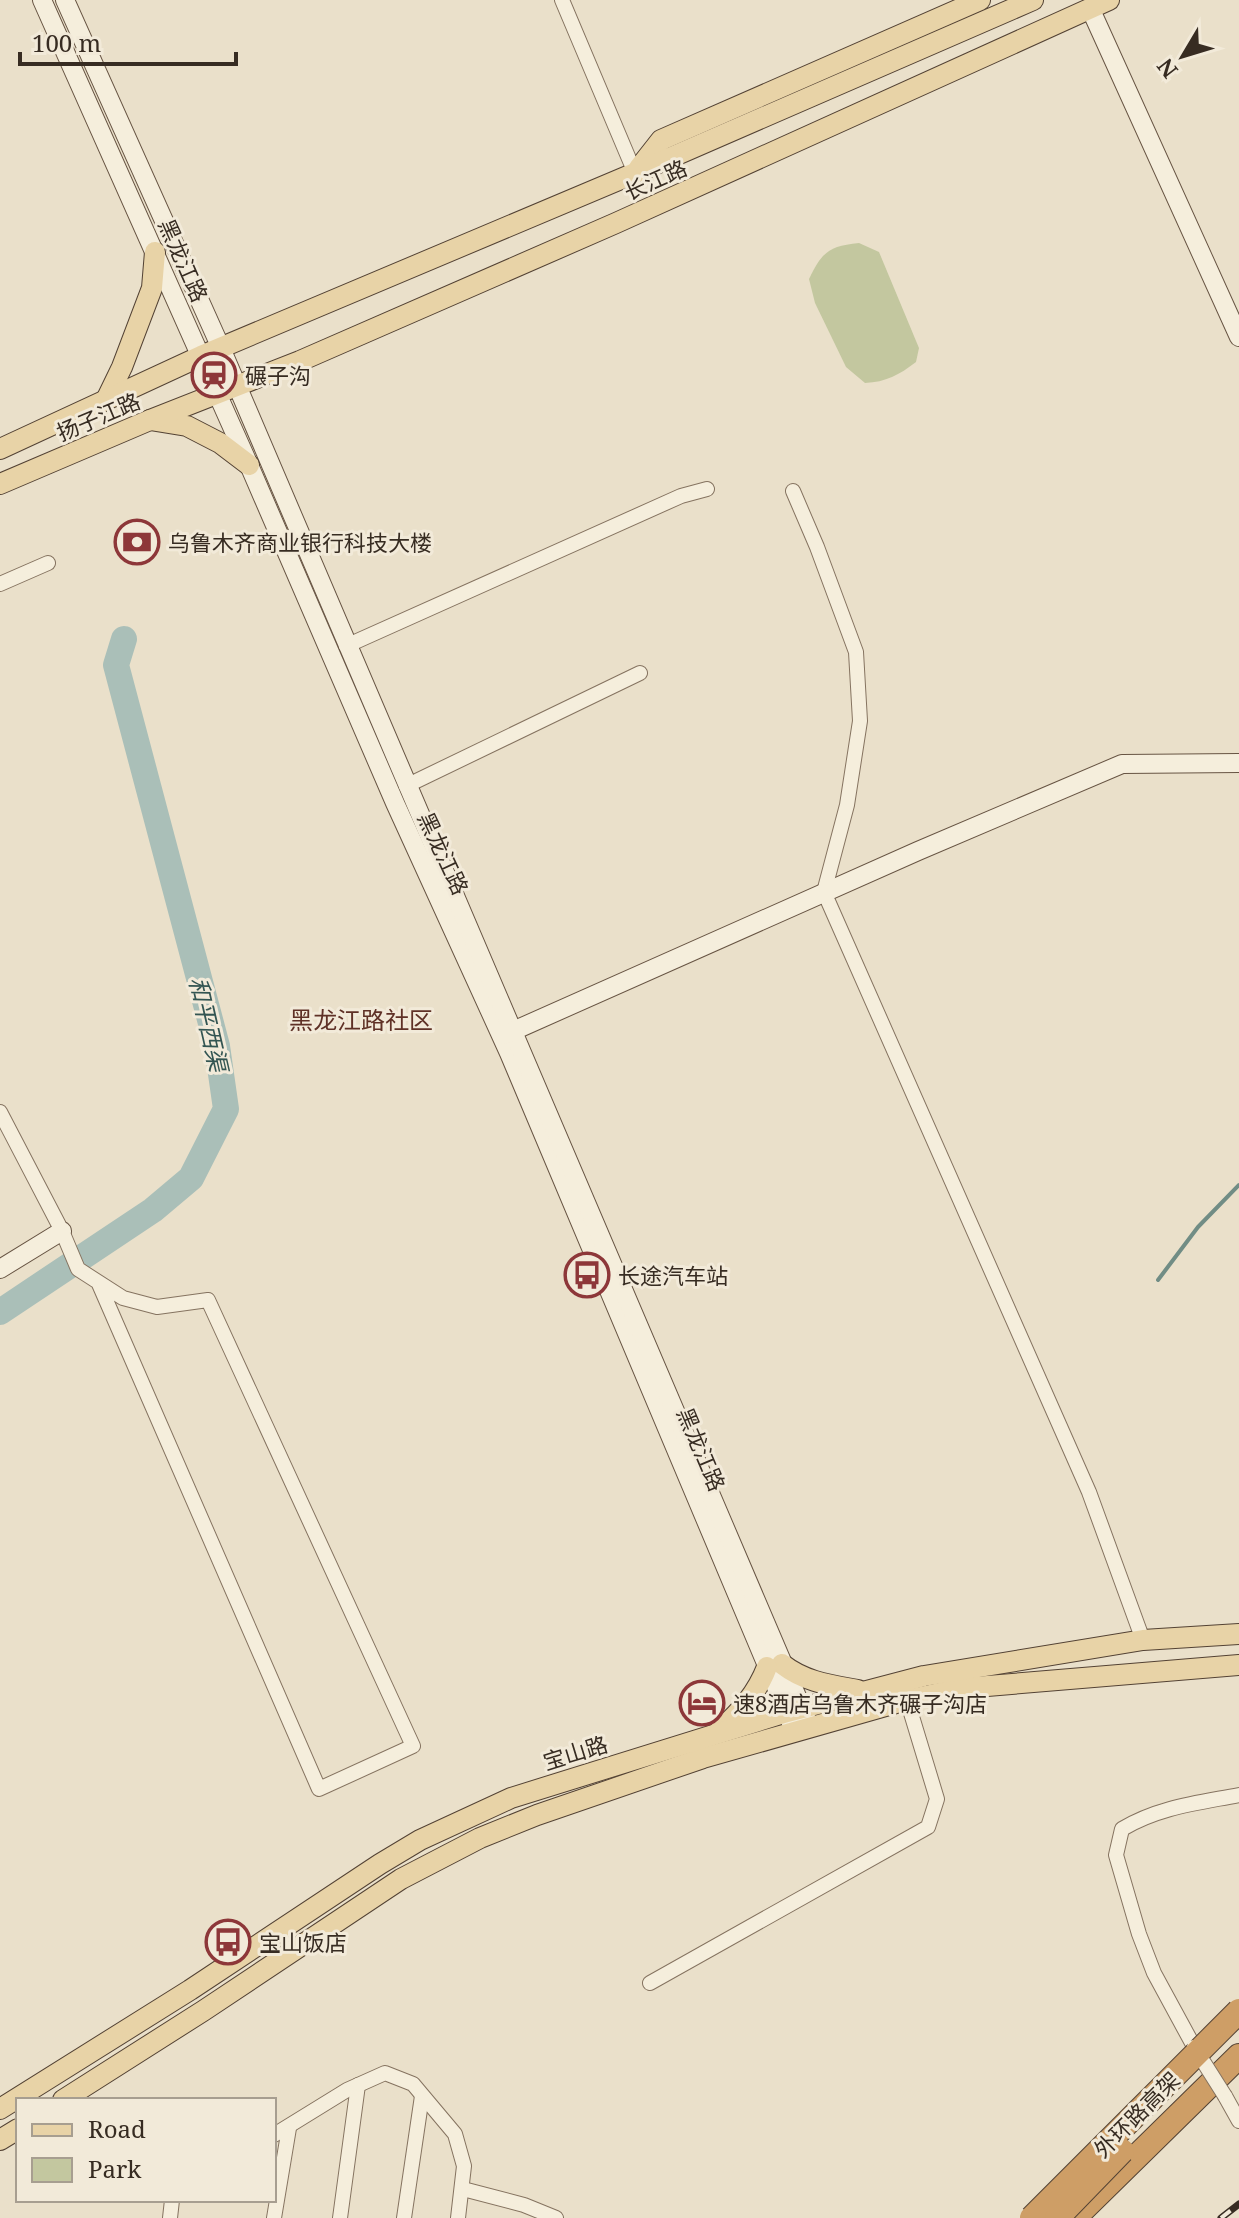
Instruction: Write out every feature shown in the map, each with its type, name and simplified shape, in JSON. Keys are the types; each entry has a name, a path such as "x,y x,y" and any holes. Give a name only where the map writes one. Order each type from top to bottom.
{"highway":[{"name":"外环路高架","path":"1032,2218 1239,2011"},
{"path":"1044,2218 1239,2025"},
{"name":"外环路高架","path":"1057,2218 1239,2031"},
{"path":"1074,2218 1239,2056"}],"main road":[{"name":"黑龙江路","path":"42,0 395,803 508,1034"},
{"name":"黑龙江路","path":"65,0 221,348 798,1719"},
{"path":"635,173 661,140 980,0"},
{"name":"长江路","path":"201,356 635,173 1033,0"},
{"path":"1095,3 1239,337"},
{"name":"长江路","path":"217,395 616,223 1095,3"},
{"path":"106,400 152,288 155,252"},
{"name":"扬子江路","path":"0,449 201,356"},
{"name":"扬子江路","path":"0,484 217,395"},
{"path":"150,420 187,426 220,443 249,465"},
{"path":"508,1034 824,892 1122,764 1239,763"},
{"path":"0,1269 62,1232"},
{"name":"宝山路","path":"66,2098 401,1879 537,1815 703,1758 862,1691 924,1676 1143,1640 1239,1634"},
{"path":"714,1735 747,1703 775,1665 811,1681 862,1691"},
{"name":"宝山路","path":"18,2098 190,1990 380,1864 420,1840 511,1798 714,1735 963,1688 1239,1665"}],"street":[{"path":"562,0 635,173"},
{"path":"346,646 681,496 707,489"},
{"path":"793,491 856,652 860,721 847,805 824,892 1082,1478 1143,1640"},
{"path":"0,584 48,563"},
{"path":"406,786 640,673"},
{"path":"0,1112 78,1269 123,1298 157,1307 208,1300 413,1746 319,1789 99,1284"},
{"path":"650,1983 928,1827 937,1799 907,1700"},
{"path":"1239,1795 1181,1804 1140,1818 1122,1829 1116,1855 1154,1973 1239,2121"},
{"path":"276,2134 358,2085 385,2073 413,2084 455,2134 464,2166 458,2218"},
{"path":"340,2218 358,2085"},
{"path":"404,2218 422,2096"},
{"path":"274,2218 289,2128"},
{"path":"463,2189 524,2205 556,2218"}],"green space":[{"path":"859,243 879,252 919,348 916,362 904,371 865,383 846,367 815,303 809,279 818,262 828,252 840,246"}],"waterway":[{"name":"和平西渠","path":"0,1312 153,1210 191,1178 226,1109 217,1046 116,665 124,639"},
{"path":"1158,1280 1198,1227 1239,1185"}],"railway":[{"path":"1221,2218 1239,2204"}],"place":[{"name":"碾子沟","path":"214,375"},
{"name":"乌鲁木齐商业银行科技大楼","path":"137,542"},
{"name":"长途汽车站","path":"587,1275"},
{"name":"速8酒店乌鲁木齐碾子沟店","path":"702,1703"},
{"name":"宝山饭店","path":"228,1942"}],"district":[{"name":"黑龙江路社区","path":"361,1019"}]}
